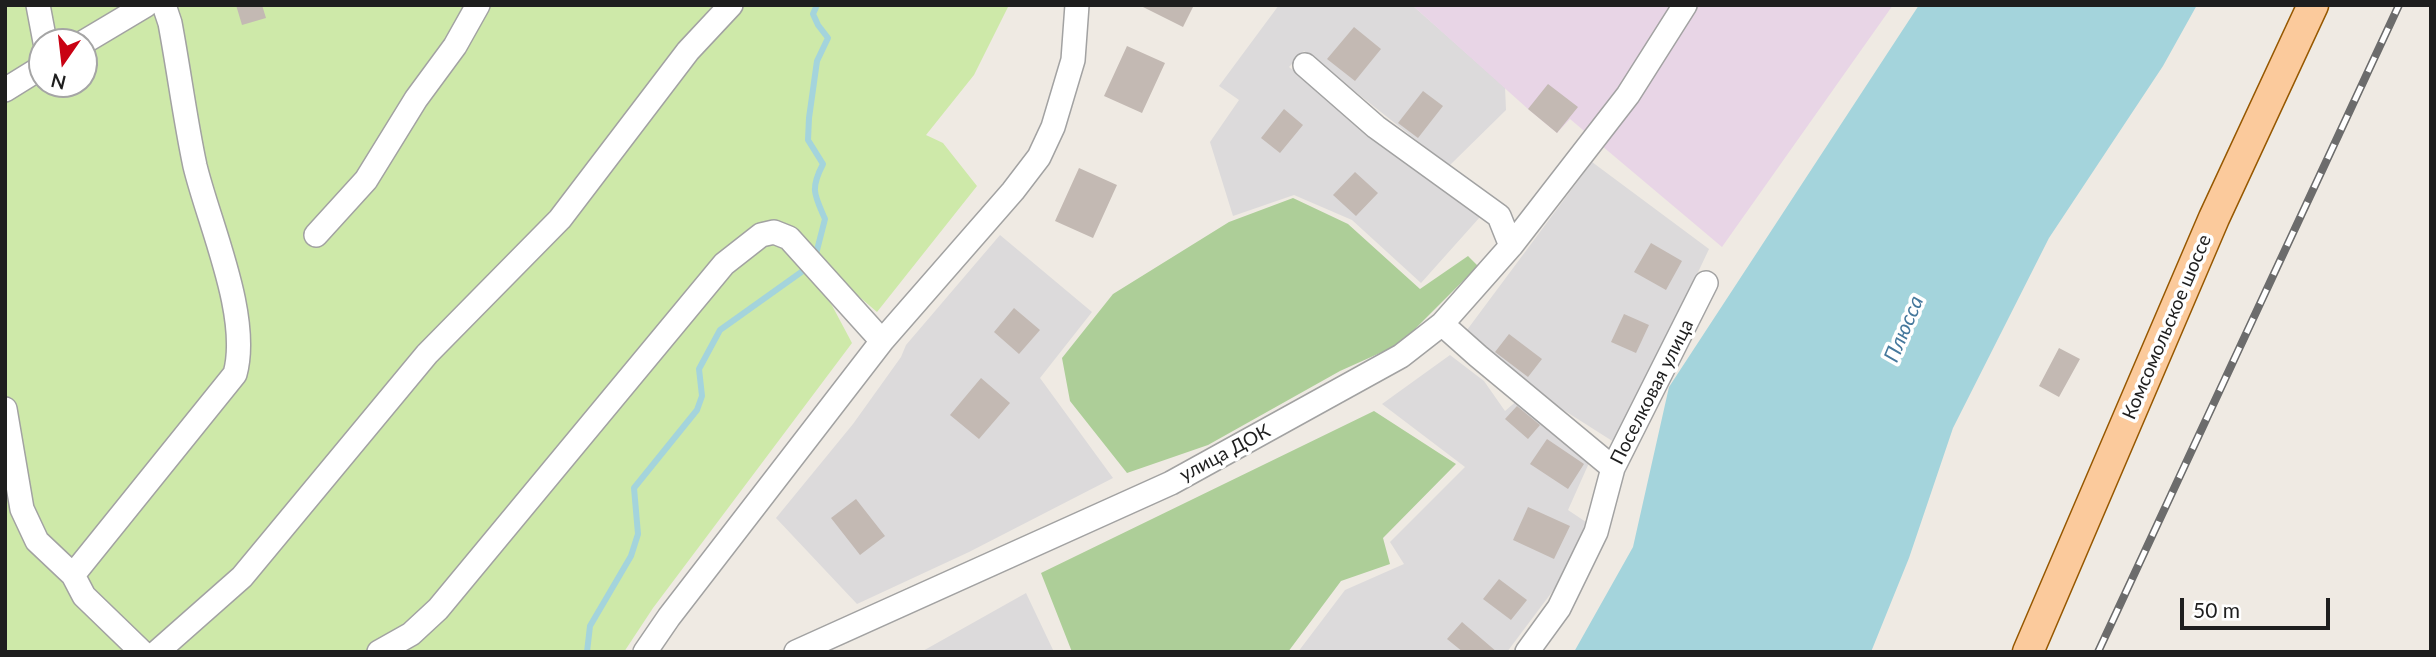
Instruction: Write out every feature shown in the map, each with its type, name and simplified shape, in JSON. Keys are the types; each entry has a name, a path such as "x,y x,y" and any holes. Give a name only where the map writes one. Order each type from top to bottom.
{"main road":[{"name":"Комсомольское шоссе","path":"2028,652 2214,218 2313,5"}],"street":[{"path":"38,5 42,28"},
{"path":"98,34 146,5"},
{"path":"73,575 235,374 239,358 239,337 225,266 196,167 170,23 164,5"},
{"path":"316,235 366,180 416,99 455,46 478,5"},
{"path":"170,648 242,577 427,354 559,219 688,51 732,5"},
{"path":"645,652 668,617 882,341 1013,191 1039,157 1053,127 1073,60 1077,5"},
{"name":"улица ДОК","path":"796,652 1171,483 1401,356 1442,324 1511,246 1628,95 1685,5"},
{"path":"1304,65 1376,127 1499,216 1511,246"},
{"path":"5,90 28,76"},
{"path":"379,652 411,634 438,609 586,433 696,295 724,264 761,235 774,232 789,238 882,341"},
{"name":"Поселковая улица","path":"1527,652 1559,608 1596,532 1613,468 1706,283"},
{"path":"1442,324 1613,468"},
{"path":"5,409 22,509 37,541 73,575 84,596 142,652"}],"shaded area":[{"path":"1279,5 1412,5 1505,87 1506,110 1449,166 1304,51 1289,67 1480,217 1421,283 1352,220 1294,195 1233,216 1210,142 1239,100 1219,86"},
{"path":"1412,5 1893,5 1722,247 1570,119 1557,133"},
{"path":"1592,162 1709,249 1617,444 1543,397 1464,334"},
{"path":"1000,235 1092,312 1040,378 1113,478 969,552 857,604 776,518 853,424 901,357 906,345"},
{"path":"1450,355 1484,381 1505,411 1519,399 1589,463 1568,510 1586,522 1567,572 1507,652 1298,652 1345,590 1404,564 1390,542 1465,467 1382,404"},
{"path":"1026,593 1054,652 921,652"}],"green space":[{"path":"5,5 1009,5 974,75 926,135 943,143 977,186 877,312 828,270 819,281 852,343 653,608 624,652 5,652"},
{"path":"1293,198 1348,224 1420,289 1468,256 1478,266 1400,344 1340,371 1208,445 1127,473 1070,401 1062,358 1113,294 1229,222"},
{"path":"1374,411 1456,464 1383,538 1390,564 1341,581 1288,652 1072,652 1041,573"}],"water":[{"name":"Плюсса","path":"1919,5 2197,5 2163,66 2049,238 1953,428 1909,558 1871,652 1574,652 1633,547 1669,387"}],"building":[{"path":"236,5 262,5 266,18 242,25"},
{"path":"1139,5 1194,5 1183,27"},
{"path":"1354,27 1381,49 1355,81 1327,59"},
{"path":"1127,46 1165,63 1142,113 1104,96"},
{"path":"1548,84 1578,107 1557,133 1528,109"},
{"path":"1423,91 1443,106 1418,138 1398,123"},
{"path":"1284,109 1303,125 1280,153 1261,138"},
{"path":"1079,168 1117,185 1093,238 1055,221"},
{"path":"1355,172 1378,193 1356,216 1333,195"},
{"path":"1651,243 1682,261 1666,290 1634,272"},
{"path":"1014,308 1040,330 1019,354 994,332"},
{"path":"1624,314 1649,325 1636,353 1611,342"},
{"path":"1509,334 1542,359 1528,377 1495,352"},
{"path":"2059,348 2080,359 2059,397 2039,386"},
{"path":"981,378 1010,403 979,439 950,415"},
{"path":"1517,406 1540,425 1528,439 1505,419"},
{"path":"1547,439 1584,464 1568,489 1530,464"},
{"path":"856,499 885,536 860,555 831,518"},
{"path":"1528,507 1570,526 1554,559 1513,540"},
{"path":"1499,579 1527,600 1511,620 1483,599"},
{"path":"1462,622 1497,652 1463,652 1447,639"}],"waterway":[{"path":"816,254 825,219 816,197 815,186 823,164 808,140 809,118 817,61 828,38 813,14 817,5"},
{"path":"587,652 590,626 631,556 638,534 634,488 697,410 702,396 699,369 720,330 807,268"}],"railway":[{"path":"2098,652 2399,5"}]}
